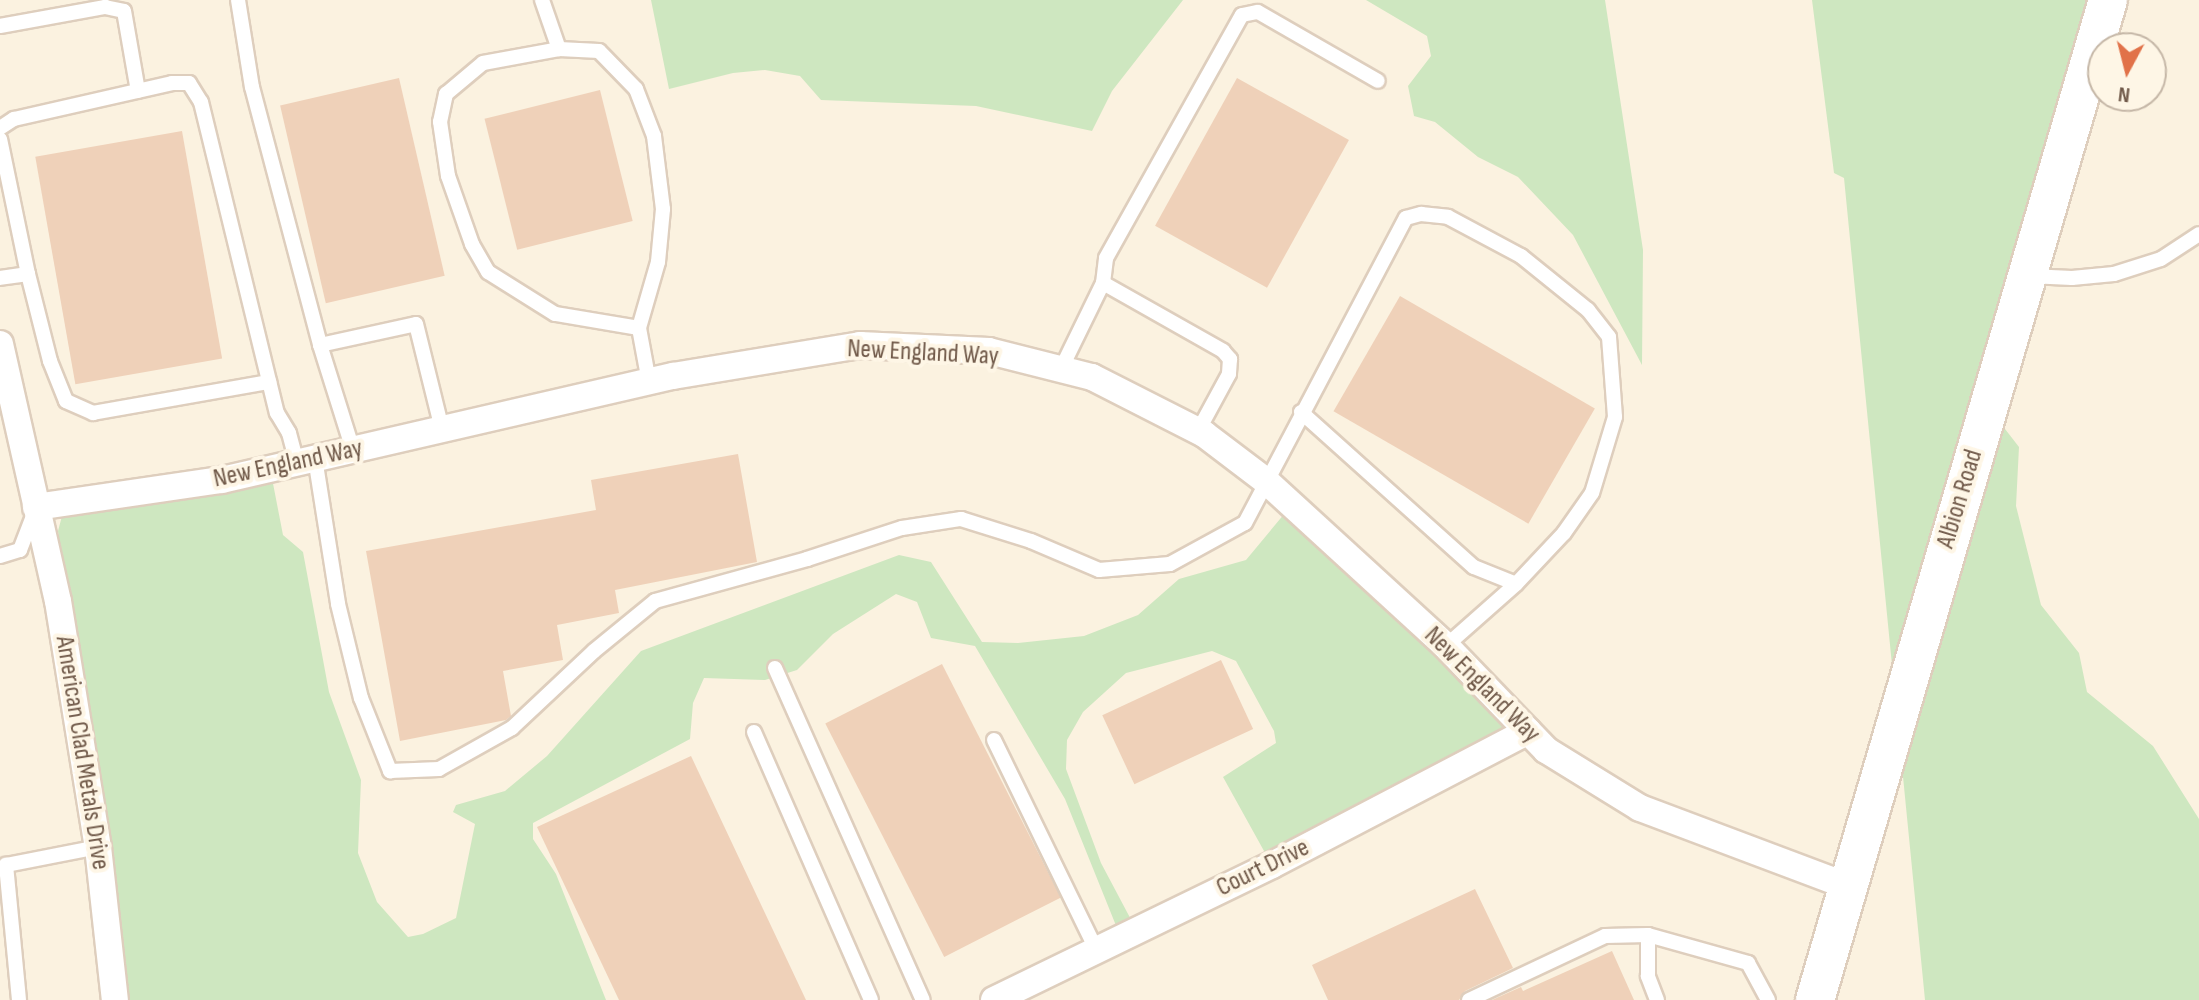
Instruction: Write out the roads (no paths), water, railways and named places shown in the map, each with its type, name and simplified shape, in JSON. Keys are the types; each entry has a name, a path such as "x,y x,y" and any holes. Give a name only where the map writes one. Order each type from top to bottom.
{"main road":[{"name":"Albion Road","path":"1815,1000 2108,0"}],"street":[{"name":"American Clad Metals Drive","path":"0,344 58,601 98,847 115,1000"},
{"name":"New England Way","path":"36,507 222,480 649,382 860,345 989,351 1092,377 1198,431 1266,481 1446,646 1546,750 1640,808 1847,886"},
{"name":"Court Drive","path":"994,1000 1272,865 1528,731"}],"lane":[{"path":"238,0 252,87 320,345 353,450"},
{"path":"542,0 559,49"},
{"path":"0,26 105,7 124,11 138,91"},
{"path":"1061,369 1103,283 1106,258 1242,15 1258,12 1378,81"},
{"path":"639,328 555,314 488,272 472,244 448,176 440,122 446,94 483,63 559,49 599,51 636,89 654,136 663,209 658,262 639,328 649,382"},
{"path":"0,128 14,119 138,91 189,83 201,102 277,413 306,460 361,698 390,771 439,769 512,728 594,651 655,601 807,559 902,528 961,519 1031,541 1099,570 1170,564 1245,523 1406,218 1421,214 1448,217 1521,256 1588,310 1609,337 1615,417 1592,493 1564,533 1516,584 1446,646"},
{"path":"0,139 28,274 50,361 66,401 93,413 269,382"},
{"path":"2026,276 2072,278 2114,274 2161,259 2199,234"},
{"path":"0,278 28,274"},
{"path":"1103,283 1223,351 1230,359 1229,374 1198,431"},
{"path":"320,345 416,324 442,429"},
{"path":"1301,412 1474,567 1516,584"},
{"path":"0,556 20,550 36,507"},
{"path":"775,668 923,1000"},
{"path":"754,732 871,1000"},
{"path":"994,740 1096,949"},
{"path":"19,1000 3,865 98,847"},
{"path":"1469,1000 1605,936 1648,935 1748,963 1768,1000"},
{"path":"1648,935 1648,976 1657,1000"}]}
